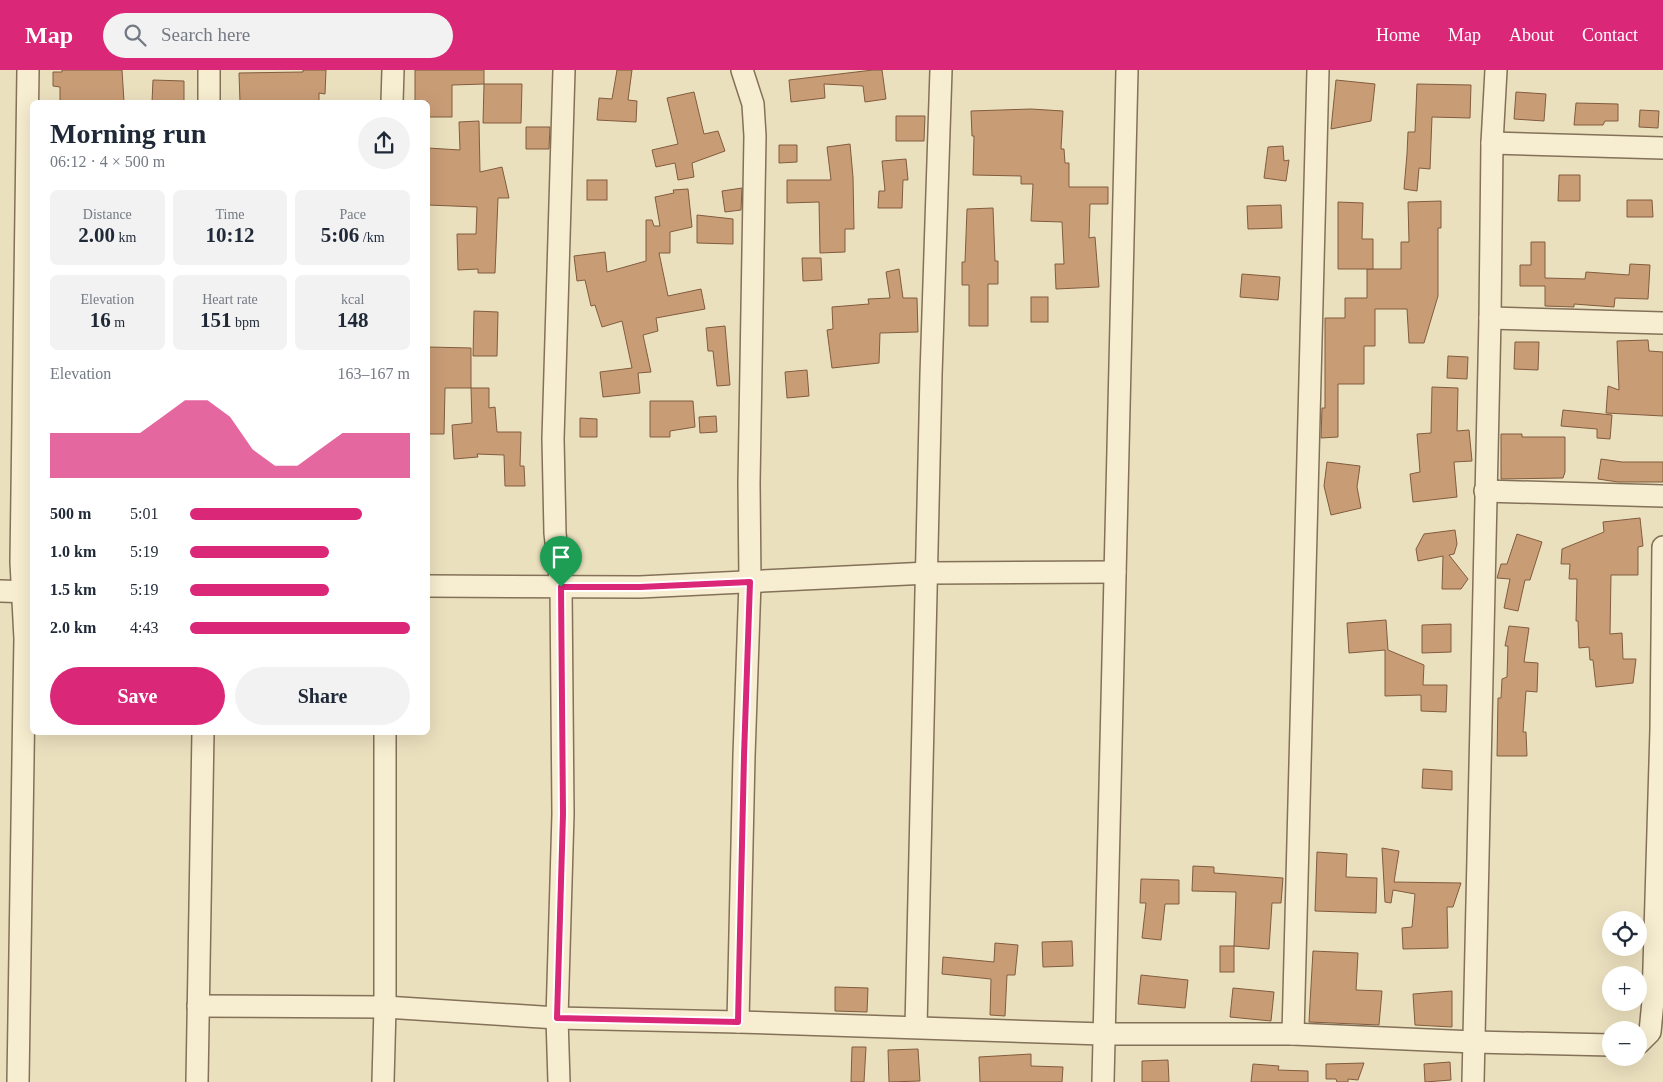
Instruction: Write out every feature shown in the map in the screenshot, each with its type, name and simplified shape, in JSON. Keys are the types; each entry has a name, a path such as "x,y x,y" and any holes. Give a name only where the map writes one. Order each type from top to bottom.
{"street":[{"path":"18,1082 24,685 28,592 20,562 28,70"},
{"path":"209,70 209,100"},
{"path":"392,100 393,70"},
{"path":"560,1082 557,1018 563,814 561,587 555,533 553,439 564,70"},
{"path":"738,1022 750,582 749,483 755,136 753,104 742,70"},
{"path":"916,1027 941,70"},
{"path":"1103,1082 1127,70"},
{"path":"1293,1034 1318,70"},
{"path":"1473,1082 1490,318 1492,143 1496,70"},
{"path":"1492,143 1663,148"},
{"path":"1490,318 1663,323"},
{"path":"1485,492 1663,496"},
{"path":"1647,1035 1650,1032 1653,1001 1661,738 1663,547"},
{"path":"430,586 640,587 928,573 1115,572"},
{"path":"0,591 28,592"},
{"path":"197,1082 203,735"},
{"path":"383,1082 386,1007 385,735"},
{"path":"198,1006 386,1007 557,1018 916,1027 1103,1034 1293,1034 1474,1042 1602,1045"}],"building":[{"path":"62,70 122,70 124,100 60,100 60,87 53,86 53,72 62,72"},
{"path":"303,70 326,70 325,94 319,93 319,100 240,100 239,73 303,72"},
{"path":"415,70 484,70 484,84 452,85 452,117 430,117 430,100 415,100"},
{"path":"617,70 632,70 628,100 637,101 636,122 597,120 599,98 612,99"},
{"path":"882,70 886,99 865,102 863,86 824,84 825,98 791,102 789,80"},
{"path":"153,80 184,81 184,100 152,100"},
{"path":"1336,80 1375,84 1371,121 1331,129"},
{"path":"484,84 522,84 521,123 483,123"},
{"path":"1417,84 1471,85 1470,118 1432,117 1430,169 1419,168 1417,191 1404,189 1408,132 1415,132"},
{"path":"694,92 704,134 718,131 725,151 692,163 694,177 678,180 675,163 656,167 652,150 678,144 667,98"},
{"path":"1516,92 1546,94 1544,121 1514,119"},
{"path":"1576,103 1618,104 1618,121 1605,121 1603,125 1574,125"},
{"path":"1031,109 1063,111 1061,149 1064,149 1065,163 1069,163 1069,187 1108,187 1108,204 1090,204 1089,238 1095,237 1099,287 1056,289 1055,264 1064,264 1062,222 1031,221 1033,184 1021,184 1021,176 973,175 974,136 972,136 971,111"},
{"path":"1640,110 1659,111 1658,128 1639,127"},
{"path":"896,116 925,116 924,141 896,141"},
{"path":"479,121 480,172 502,167 509,198 498,198 495,273 478,273 478,269 458,270 457,234 476,234 477,207 430,205 430,148 460,150 459,122"},
{"path":"526,127 550,127 549,149 526,149"},
{"path":"850,144 854,229 845,229 845,252 820,253 819,202 787,203 787,180 831,180 827,147"},
{"path":"779,145 797,145 797,162 779,163"},
{"path":"1283,146 1284,161 1289,160 1286,181 1264,178 1268,147"},
{"path":"906,159 908,180 903,180 902,208 878,208 879,191 885,191 882,161"},
{"path":"1559,175 1580,175 1580,201 1558,201"},
{"path":"587,180 607,180 607,200 587,200"},
{"path":"742,188 741,210 725,212 722,191"},
{"path":"688,189 692,227 670,232 670,253 659,253 668,296 701,289 705,309 656,318 658,331 643,335 651,372 638,373 640,393 603,397 600,372 632,368 622,321 602,327 595,305 591,306 585,280 577,281 574,256 605,252 607,272 646,261 646,220 652,220 654,226 660,226 655,197 674,193 673,190"},
{"path":"1627,200 1652,200 1653,217 1627,217"},
{"path":"1441,201 1441,228 1438,228 1438,296 1424,343 1409,343 1407,309 1375,309 1375,346 1364,346 1364,384 1338,384 1338,437 1321,438 1322,408 1325,408 1325,318 1345,318 1345,298 1367,298 1367,269 1401,269 1401,242 1409,242 1408,202"},
{"path":"1338,202 1363,203 1362,239 1373,239 1373,269 1338,269"},
{"path":"1281,205 1282,228 1248,229 1247,206"},
{"path":"993,208 995,261 998,261 998,284 988,284 988,326 969,326 969,285 962,285 962,262 965,262 967,209"},
{"path":"697,215 733,219 733,244 697,243"},
{"path":"1531,242 1545,242 1545,278 1585,279 1586,272 1629,275 1630,264 1650,265 1648,299 1615,298 1614,307 1574,304 1574,307 1545,306 1545,286 1520,286 1520,265 1531,265"},
{"path":"802,258 821,258 822,280 803,281"},
{"path":"899,269 903,298 917,298 918,332 880,333 879,363 832,368 827,330 833,329 832,307 869,304 868,299 890,298 886,272"},
{"path":"1242,274 1280,277 1278,300 1240,297"},
{"path":"1031,297 1048,297 1048,322 1031,322"},
{"path":"474,311 498,312 497,356 473,356"},
{"path":"725,326 730,385 717,386 713,351 708,351 706,328"},
{"path":"1648,340 1649,351 1663,352 1663,416 1606,413 1608,386 1619,390 1617,341"},
{"path":"1515,342 1539,342 1538,370 1514,369"},
{"path":"430,347 471,348 471,388 445,388 444,434 430,434"},
{"path":"1448,356 1468,357 1467,379 1447,378"},
{"path":"807,370 809,396 787,398 785,372"},
{"path":"1432,387 1458,388 1457,431 1469,430 1472,461 1454,462 1457,497 1413,502 1410,474 1420,472 1417,434 1431,433"},
{"path":"471,388 489,388 489,408 495,407 497,432 521,432 520,466 524,466 525,486 505,486 504,455 477,454 478,457 454,459 452,425 472,423"},
{"path":"650,401 693,401 695,427 670,431 670,437 650,437"},
{"path":"1563,410 1612,415 1610,439 1597,438 1597,429 1561,426"},
{"path":"716,416 717,432 700,433 699,417"},
{"path":"580,418 597,419 597,437 580,437"},
{"path":"1501,434 1522,434 1522,437 1565,437 1565,472 1563,478 1501,479"},
{"path":"1601,459 1622,462 1663,462 1663,482 1618,482 1598,479"},
{"path":"1327,462 1360,466 1357,487 1361,508 1331,515 1324,486"},
{"path":"1640,518 1643,546 1638,547 1638,575 1611,575 1610,634 1622,633 1623,659 1636,659 1633,683 1596,687 1593,660 1590,660 1589,647 1579,648 1578,621 1576,621 1577,579 1569,579 1570,564 1561,564 1562,549 1604,532 1603,522"},
{"path":"1455,530 1457,544 1454,554 1449,555 1468,579 1461,589 1442,589 1443,556 1418,561 1416,549 1424,534"},
{"path":"1517,534 1542,542 1530,580 1525,580 1518,611 1504,608 1510,579 1497,578 1501,564 1507,564"},
{"path":"1386,620 1388,650 1424,665 1423,685 1447,685 1446,712 1421,711 1421,695 1385,696 1385,650 1349,653 1347,623"},
{"path":"1451,624 1451,652 1422,653 1422,625"},
{"path":"1509,626 1529,628 1524,662 1538,663 1537,692 1526,691 1523,732 1526,732 1527,756 1497,756 1498,698 1501,698 1502,679 1507,677 1508,646 1505,646"},
{"path":"1423,769 1452,771 1452,790 1422,788"},
{"path":"1382,848 1399,851 1394,882 1461,883 1453,907 1447,907 1448,948 1403,949 1402,928 1412,927 1415,894 1393,890 1391,903 1385,902"},
{"path":"1317,852 1347,854 1346,877 1377,878 1376,913 1315,911"},
{"path":"1193,866 1214,867 1214,873 1283,878 1281,903 1272,903 1269,949 1234,946 1236,892 1192,891"},
{"path":"1141,879 1179,880 1179,904 1165,904 1161,940 1142,938 1146,903 1140,903"},
{"path":"1072,941 1073,966 1043,967 1042,942"},
{"path":"995,943 1018,945 1015,975 1007,975 1005,1016 990,1015 991,979 942,974 943,957 994,962"},
{"path":"1220,946 1234,946 1234,972 1220,972"},
{"path":"1313,951 1358,953 1356,990 1382,991 1379,1025 1309,1022"},
{"path":"1141,975 1188,980 1185,1008 1138,1004"},
{"path":"835,987 868,988 867,1012 835,1011"},
{"path":"1233,988 1274,992 1271,1021 1230,1017"},
{"path":"1452,991 1452,1027 1415,1025 1413,994"},
{"path":"852,1047 866,1047 864,1082 851,1082"},
{"path":"918,1049 920,1081 889,1082 888,1050"},
{"path":"1031,1054 1031,1066 1063,1067 1062,1082 980,1082 979,1057"},
{"path":"1168,1060 1169,1082 1142,1082 1142,1061"},
{"path":"1450,1062 1451,1080 1425,1082 1424,1064"},
{"path":"1364,1063 1358,1080 1348,1079 1348,1082 1337,1082 1336,1079 1326,1079 1326,1064"},
{"path":"1253,1064 1279,1066 1278,1070 1308,1071 1308,1082 1251,1082"}],"route":[{"path":"750,582 738,1022 557,1018 563,814 561,587 640,587 750,582"}]}
